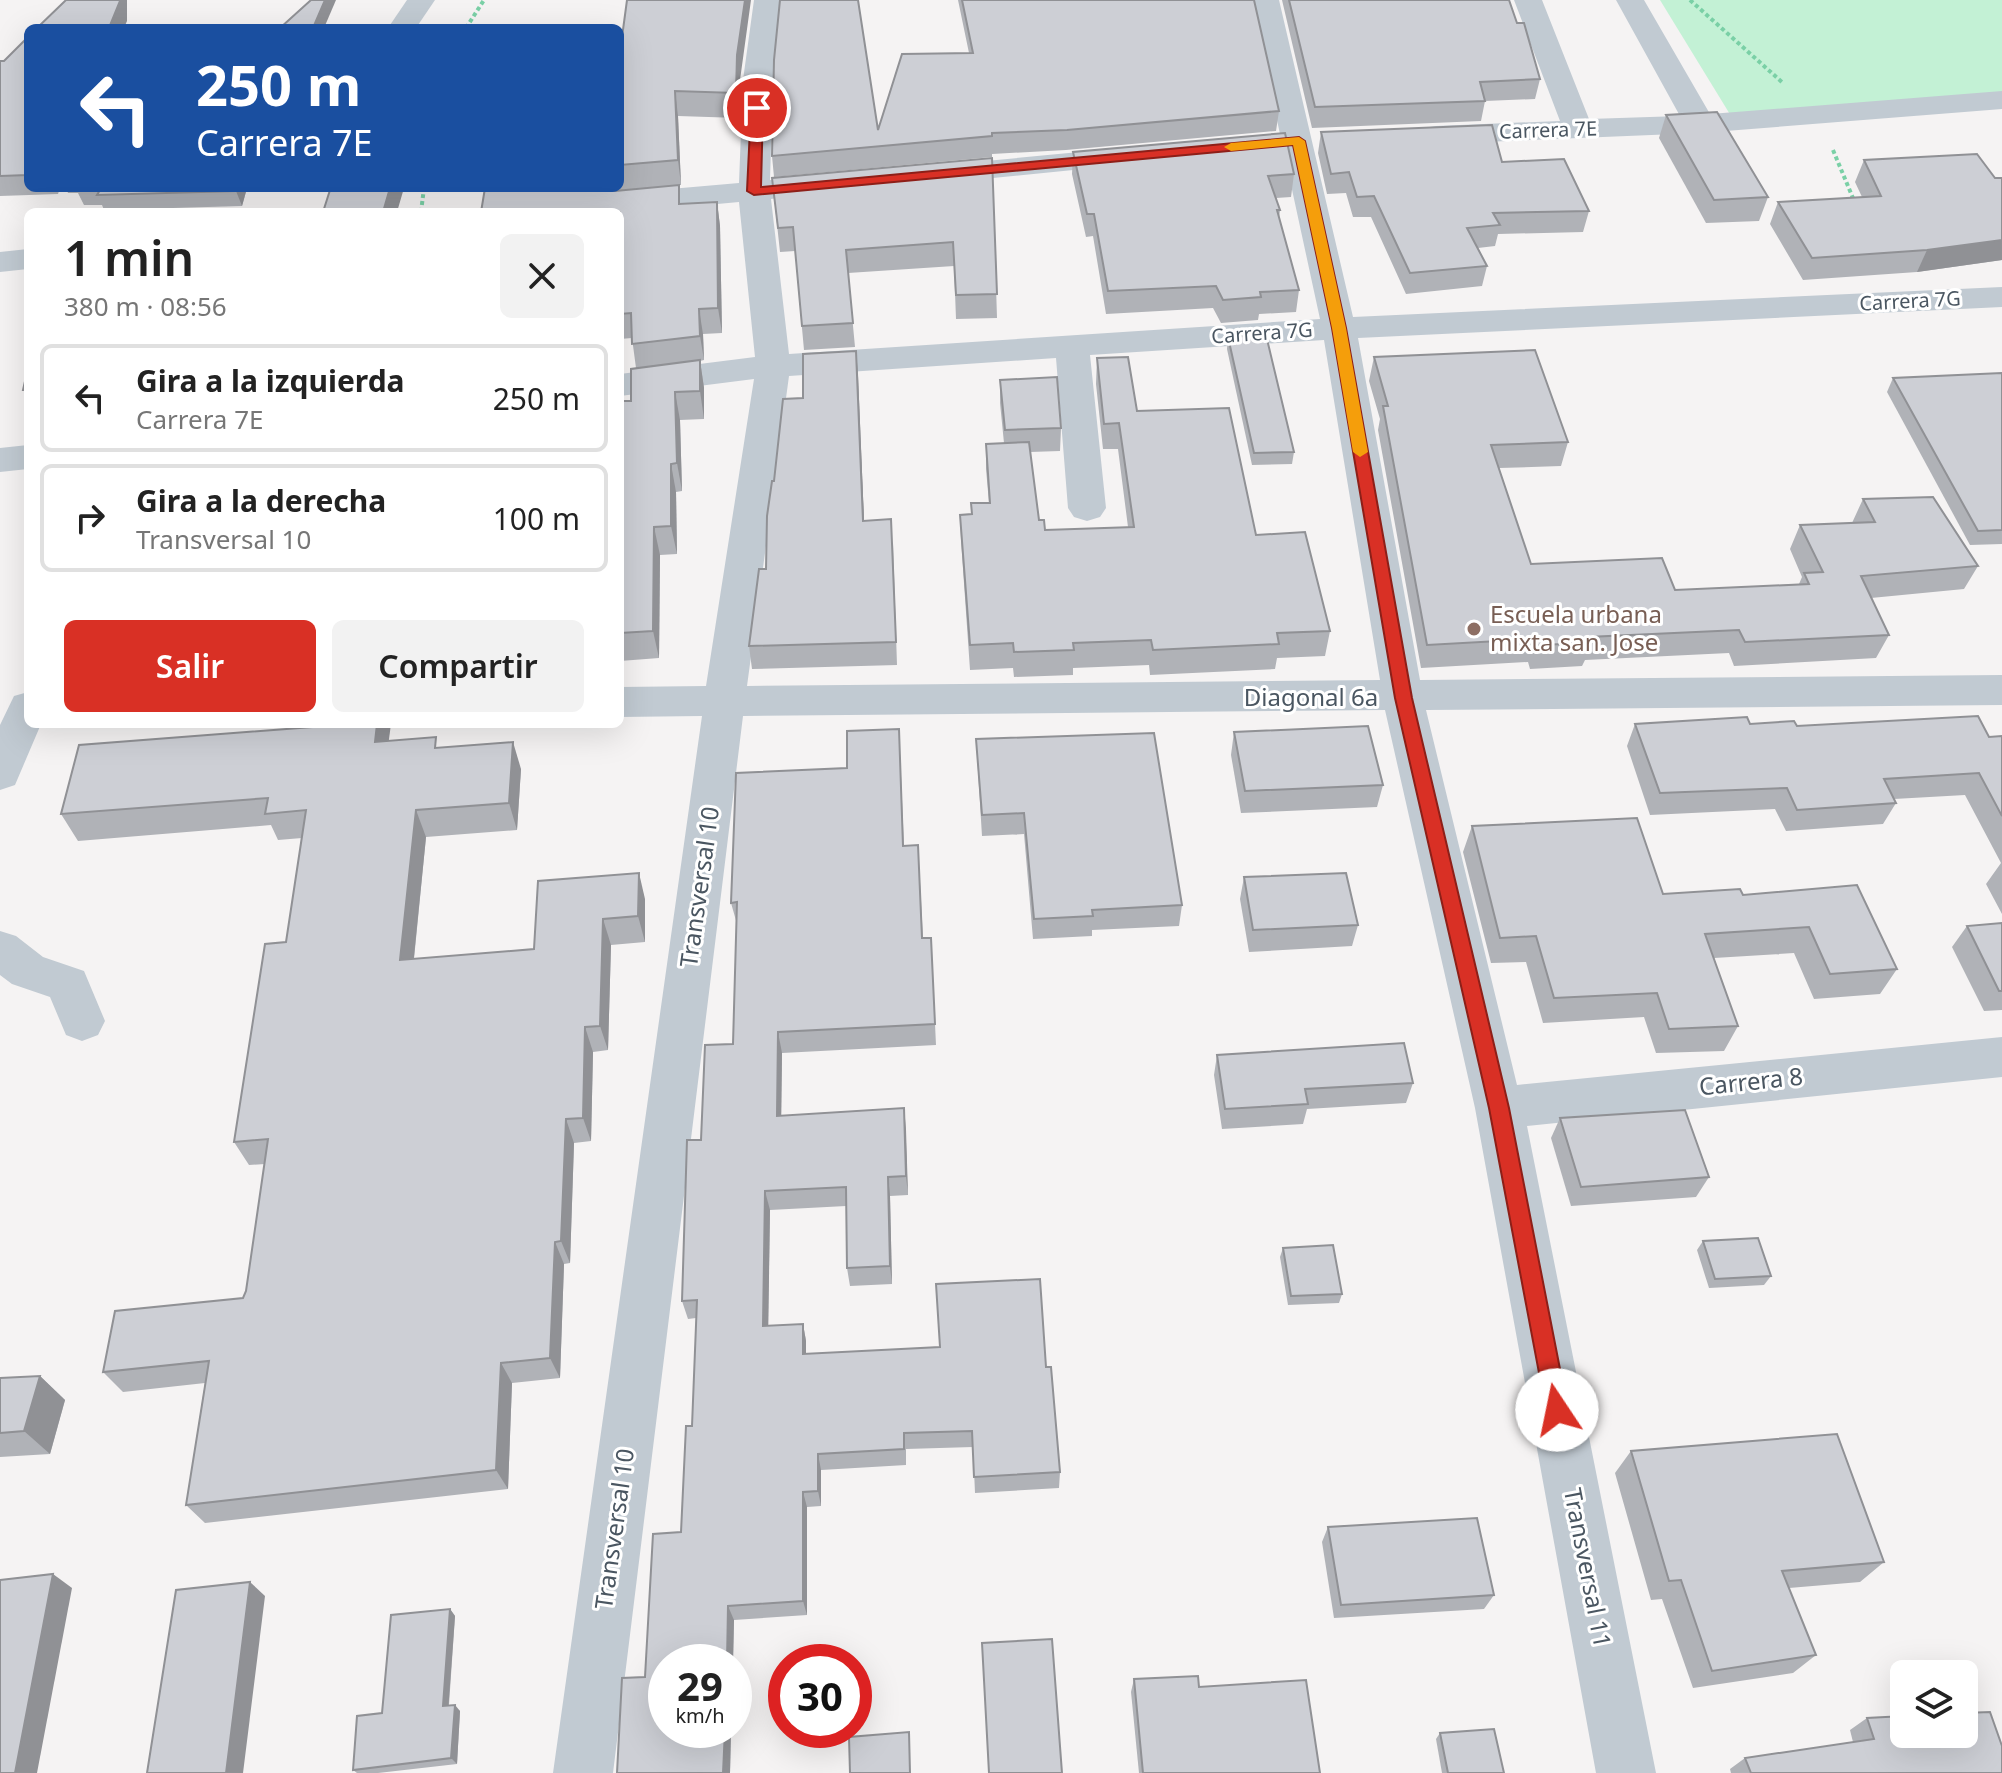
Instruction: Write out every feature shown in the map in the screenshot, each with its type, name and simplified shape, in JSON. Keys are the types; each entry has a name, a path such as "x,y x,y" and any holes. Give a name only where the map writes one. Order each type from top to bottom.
{"street":[{"path":"405,24 421,0"},
{"name":"Transversal 10","path":"583,1773 724,702 773,366 754,191 758,80 768,0"},
{"name":"Transversal 11","path":"1265,0 1339,328 1403,698 1499,1108 1626,1773"},
{"path":"1528,0 1578,129"},
{"path":"1630,0 1700,124"},
{"name":"Carrera 7E","path":"1408,136 1700,124 2002,100"},
{"path":"909,177 1159,154"},
{"path":"565,208 816,186"},
{"path":"0,262 24,259"},
{"name":"Carrera 7G","path":"624,385 773,366 1339,328 2002,297"},
{"path":"1072,346 1087,508"},
{"path":"0,460 24,457"},
{"name":"Diagonal 6a","path":"624,702 1403,698 2002,690"},
{"path":"0,703 24,705"},
{"path":"0,774 24,715"},
{"path":"0,949 28,971 68,984 82,1021"},
{"name":"Carrera 8","path":"1499,1108 2002,1057"}],"path":[{"path":"469,24 484,0"},
{"path":"1690,0 1819,115 1860,214"}],"green space":[{"path":"1660,0 2002,0 2002,96 1731,116"}],"building":[{"path":"66,0 120,0 111,24 41,24"},
{"path":"311,0 325,0 315,24 284,24"},
{"path":"627,0 745,0 737,55 736,93 675,91 678,160 624,165 624,24"},
{"path":"780,0 858,0 878,130 902,54 973,53 962,0 1254,0 1279,111 1067,130 992,133 992,136 772,156 774,60"},
{"path":"1289,0 1509,0 1517,23 1524,23 1540,79 1480,82 1485,101 1315,107"},
{"path":"24,41 24,175 0,176 0,61 4,61"},
{"path":"1717,112 1768,197 1714,200 1666,115"},
{"path":"1492,125 1502,162 1564,159 1589,211 1493,213 1500,225 1467,228 1487,266 1410,273 1374,196 1357,197 1349,172 1331,174 1321,132"},
{"path":"1285,133 1294,174 1268,176 1280,210 1277,210 1299,290 1260,292 1261,297 1223,300 1216,286 1108,291 1094,214 1087,214 1073,152"},
{"path":"1977,154 1995,178 2002,178 2002,240 1927,250 1812,258 1778,202 1881,196 1864,160"},
{"path":"992,158 997,294 956,295 953,242 846,250 853,323 802,326 793,227 778,228 772,178"},
{"path":"679,185 679,204 717,202 718,308 699,309 700,336 632,344 631,313 624,314 624,208 482,208 484,192 624,190"},
{"path":"99,192 201,192 97,195"},
{"path":"329,192 389,192 384,208 324,208"},
{"path":"1266,335 1294,452 1254,453 1228,337"},
{"path":"1535,350 1568,442 1491,445 1531,564 1662,558 1675,590 1809,584 1804,573 1823,572 1800,525 1875,522 1863,499 1933,497 1978,566 1861,576 1889,635 1745,642 1739,630 1588,637 1591,643 1537,645 1535,639 1427,645 1383,406 1388,406 1374,357"},
{"path":"856,351 863,521 891,519 896,642 749,646 759,569 766,569 767,516 783,399 803,398 803,354"},
{"path":"1128,357 1137,411 1229,408 1256,535 1305,532 1330,631 1277,633 1279,644 1153,650 1151,640 1073,643 1074,650 1014,652 1013,643 970,645 960,515 972,514 971,503 990,503 986,444 1029,442 1039,520 1044,520 1045,530 1134,527 1119,423 1104,424 1097,358"},
{"path":"700,360 700,391 675,392 677,463 671,464 671,526 654,527 653,631 624,633 624,401 631,401 631,369"},
{"path":"2002,373 2002,530 1978,531 1893,378"},
{"path":"1057,377 1061,428 1005,430 1000,380"},
{"path":"1978,716 1989,737 2002,736 2002,816 1979,773 1884,779 1896,803 1797,810 1787,788 1660,793 1635,724 1747,717 1750,724 1794,721 1797,726"},
{"path":"1368,726 1383,785 1245,791 1234,732"},
{"path":"299,728 377,728 375,742 436,737 435,748 513,742 509,803 416,810 400,960 534,949 538,881 639,873 638,916 603,919 600,1026 585,1027 583,1118 566,1119 561,1241 555,1242 550,1358 501,1363 496,1470 186,1505 209,1361 103,1372 115,1311 243,1298 246,1291 268,1139 234,1142 265,944 286,942 306,810 265,814 268,798 61,814 79,745"},
{"path":"899,729 903,846 918,845 922,938 931,938 935,1024 778,1032 777,1116 904,1108 906,1176 888,1177 890,1266 847,1268 846,1187 765,1191 763,1326 803,1324 803,1354 940,1347 936,1284 1040,1279 1046,1367 1051,1367 1060,1472 974,1477 972,1431 904,1433 904,1449 818,1454 818,1491 803,1492 803,1601 728,1606 727,1644 648,1644 648,1748 724,1748 723,1773 617,1773 622,1678 645,1677 653,1534 681,1532 686,1426 692,1426 697,1300 682,1301 687,1140 701,1140 705,1045 733,1044 737,902 731,903 736,773 847,768 847,731"},
{"path":"1154,733 1182,905 1092,910 1093,916 1034,919 1024,813 982,815 976,739"},
{"path":"1637,818 1663,894 1740,889 1743,895 1857,885 1897,969 1830,974 1809,927 1705,934 1738,1026 1669,1029 1657,993 1554,998 1536,936 1500,938 1472,826"},
{"path":"1346,873 1358,925 1253,930 1244,877"},
{"path":"2002,923 2002,991 1999,991 1967,926"},
{"path":"1404,1043 1413,1083 1305,1089 1308,1104 1225,1109 1217,1055"},
{"path":"1685,1110 1709,1177 1581,1187 1560,1118"},
{"path":"1758,1238 1771,1276 1715,1279 1703,1241"},
{"path":"1333,1245 1342,1294 1291,1296 1283,1248"},
{"path":"40,1376 24,1431 0,1433 0,1378"},
{"path":"1837,1434 1884,1562 1782,1571 1816,1655 1712,1671 1681,1580 1669,1581 1631,1451"},
{"path":"1477,1518 1494,1595 1341,1605 1328,1527"},
{"path":"53,1574 15,1773 0,1773 0,1580"},
{"path":"250,1582 226,1773 147,1773 176,1590"},
{"path":"450,1609 443,1706 455,1705 451,1758 353,1770 357,1716 382,1713 391,1615"},
{"path":"1052,1639 1062,1773 989,1773 982,1643"},
{"path":"1198,1676 1199,1687 1306,1680 1320,1773 1143,1773 1134,1679"},
{"path":"1978,1712 1990,1712 2002,1746 2002,1773 1751,1773 1745,1758 1874,1739 1867,1718 1890,1717 1890,1748 1978,1748"},
{"path":"1494,1729 1504,1773 1448,1773 1440,1733"},
{"path":"909,1732 910,1773 850,1773 849,1748 872,1748 872,1735"}],"slow traffic":[{"path":"1231,147 1299,141 1339,328 1360,452"}],"place":[{"name":"Escuela urbana mixta san. Jose","path":"1474,629"}],"route":[{"path":"757,108 754,191 1299,141 1339,328 1403,698 1499,1108 1557,1410"}]}
